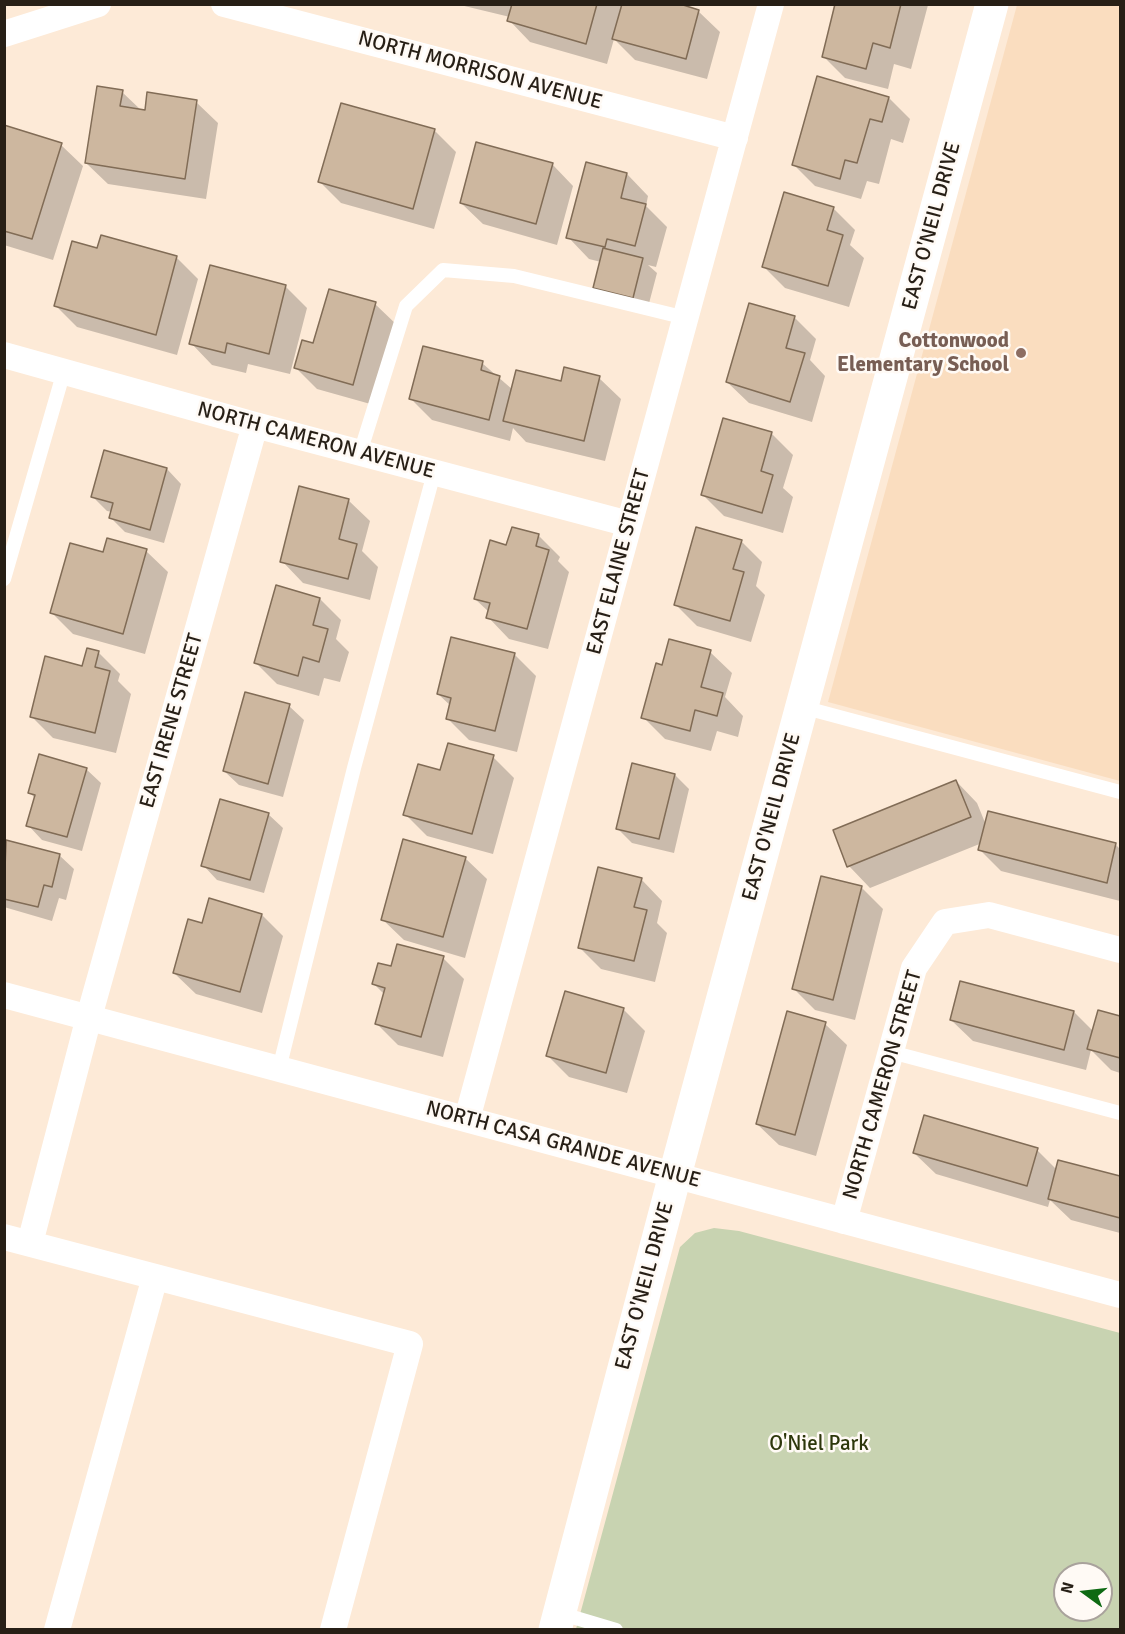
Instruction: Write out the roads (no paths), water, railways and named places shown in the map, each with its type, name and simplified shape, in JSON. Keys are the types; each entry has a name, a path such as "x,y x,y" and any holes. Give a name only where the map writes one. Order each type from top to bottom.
{"street":[{"path":"4,34 98,4"},
{"name":"NORTH MORRISON AVENUE","path":"224,4 735,138"},
{"name":"EAST ELAINE STREET","path":"467,1119 771,4"},
{"name":"EAST O'NEIL DRIVE","path":"557,1621 675,1175 992,4"},
{"name":"NORTH CAMERON AVENUE","path":"4,355 255,426 629,524"},
{"name":"EAST IRENE STREET","path":"30,1243 89,1017 255,426"},
{"name":"NORTH CAMERON STREET","path":"844,1221 914,968 945,922 989,915 1120,950"},
{"name":"NORTH CASA GRANDE AVENUE","path":"4,995 1120,1295"},
{"path":"4,1237 410,1344 333,1629"},
{"path":"57,1629 155,1277"}],"lane":[{"path":"360,453 406,306 443,270 514,276 686,318"},
{"path":"4,579 64,371"},
{"path":"279,1069 351,780 434,473"},
{"path":"802,707 1120,792"},
{"path":"891,1052 1120,1113"},
{"path":"557,1621 616,1629"}],"place":[{"name":"Cottonwood Elementary School","path":"1021,353"}],"park label":[{"name":"O'Niel Park","path":"819,1444"}]}
